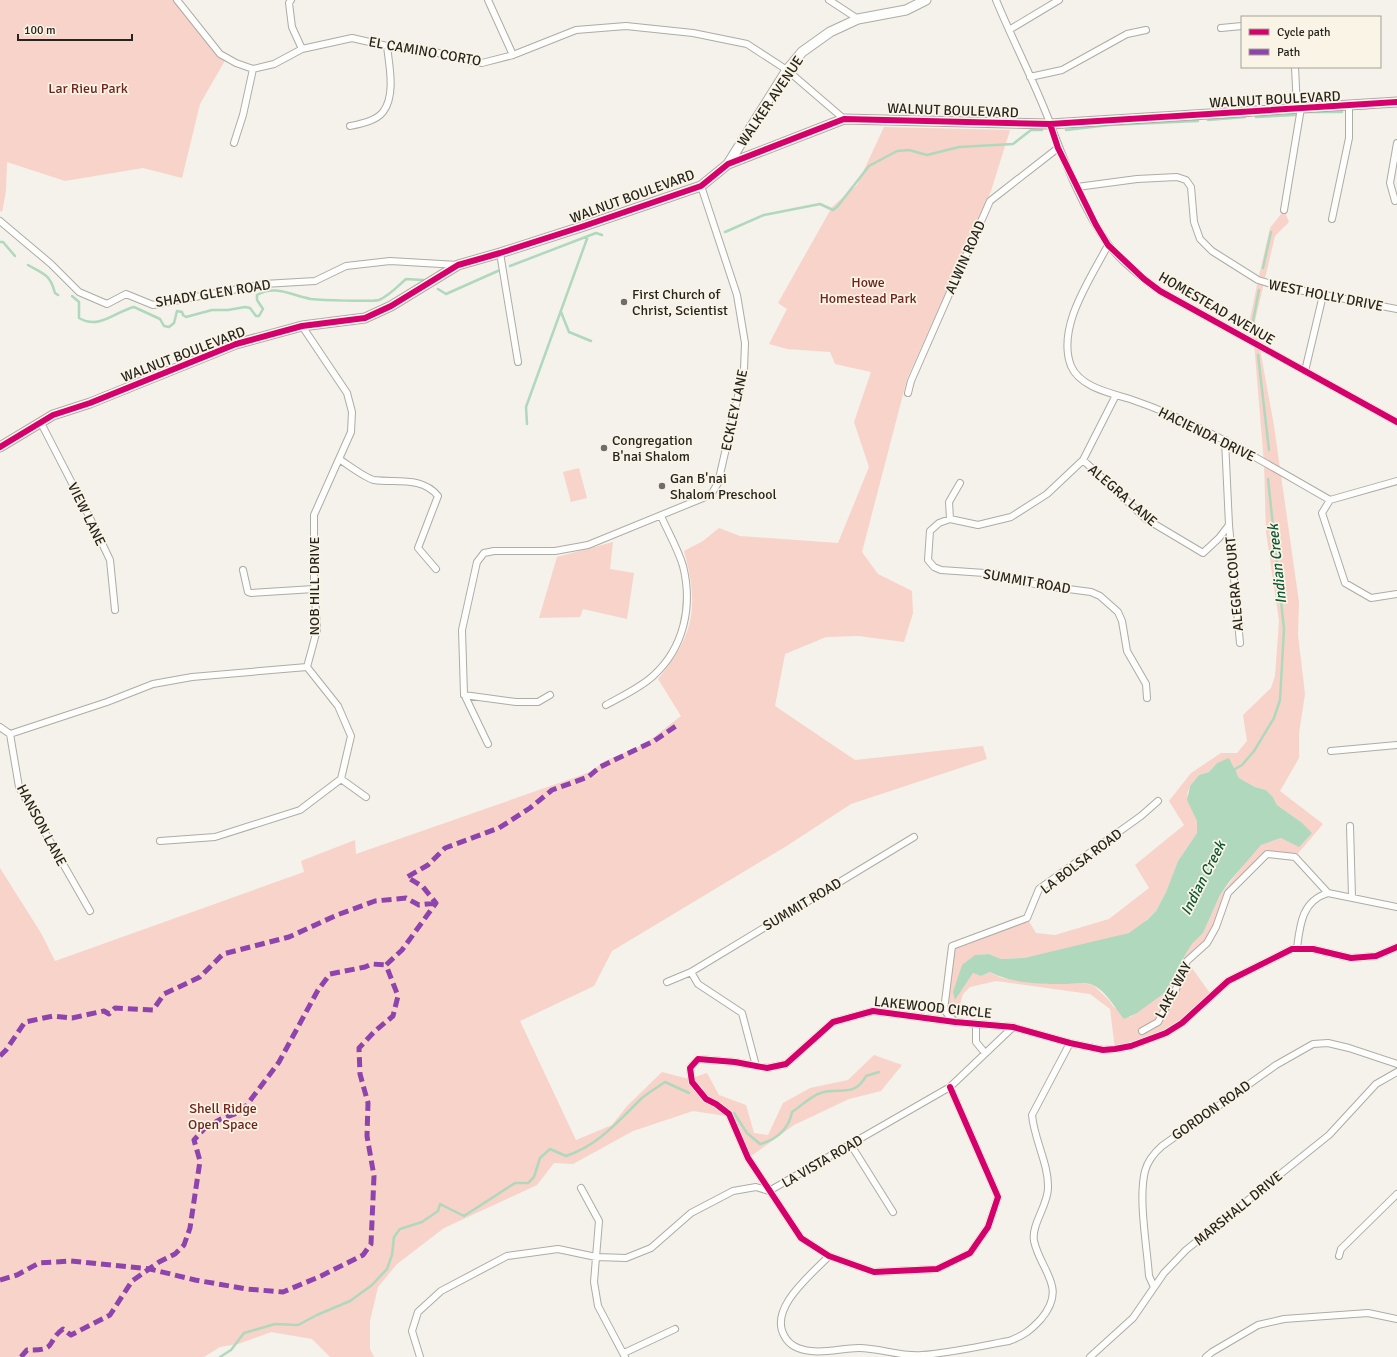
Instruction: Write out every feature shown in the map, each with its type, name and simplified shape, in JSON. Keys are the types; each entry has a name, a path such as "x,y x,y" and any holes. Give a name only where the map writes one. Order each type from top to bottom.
{"street":[{"path":"177,0 220,54 236,64 253,69 243,115 234,143"},
{"path":"291,0 289,3 292,27 302,49"},
{"path":"488,0 513,55"},
{"path":"829,0 858,19"},
{"name":"WALKER AVENUE","path":"728,164 787,70 802,52 830,32 858,19 906,10 926,0"},
{"name":"HOMESTEAD AVENUE","path":"996,0 1050,124 1058,148 1096,225 1108,245 1144,279 1160,291 1397,422"},
{"path":"1009,30 1059,0"},
{"name":"EL CAMINO CORTO","path":"253,69 274,64 302,49 352,38 387,46 425,50 482,63 513,55 576,30 626,26 693,33 747,44 787,70 844,119"},
{"path":"1221,28 1241,26"},
{"path":"1030,77 1062,70 1127,34 1146,30"},
{"path":"350,126 367,122 383,112 390,96 387,46"},
{"path":"1284,210 1299,108 1295,68"},
{"name":"WALNUT BOULEVARD","path":"0,447 53,415 90,403 236,344 302,326 365,318 391,306 458,265 500,253 701,186 728,164 844,119 1050,124 1397,102"},
{"path":"1332,219 1349,138 1349,106"},
{"path":"1394,201 1390,183 1397,143"},
{"name":"ALWIN ROAD","path":"908,393 911,381 990,201 1058,148"},
{"name":"WEST HOLLY DRIVE","path":"1077,187 1136,179 1177,178 1186,180 1191,187 1194,222 1200,239 1212,251 1264,283 1397,309"},
{"name":"ECKLEY LANE","path":"464,695 462,630 473,573 479,557 484,553 494,551 555,551 588,545 703,498 712,492 718,483 744,370 745,343 737,295 701,186"},
{"name":"SHADY GLEN ROAD","path":"0,221 51,264 79,292 107,304 126,294 153,305 264,284 315,281 346,266 380,262 458,265"},
{"name":"HACIENDA DRIVE","path":"1108,245 1071,319 1068,339 1071,365 1077,376 1086,383 1149,406 1225,440 1330,500"},
{"path":"500,253 518,362"},
{"path":"1305,371 1323,295"},
{"name":"NOB HILL DRIVE","path":"302,326 347,393 352,412 351,432 314,515 314,589 317,630 308,667"},
{"path":"960,483 949,502 950,520 978,525 1011,517 1047,494 1083,460 1116,395"},
{"name":"VIEW LANE","path":"41,423 110,560 115,610"},
{"path":"1225,440 1229,525"},
{"path":"339,459 372,480 401,480 421,484 433,490 438,496 418,548 436,569"},
{"name":"ALEGRA LANE","path":"1083,460 1146,519 1203,553 1219,538 1229,525"},
{"path":"1397,481 1330,500 1322,513 1345,583 1371,598 1397,594"},
{"path":"606,705 653,676 669,659 678,643 684,626 688,596 683,566 661,516"},
{"name":"SUMMIT ROAD","path":"950,520 940,523 930,531 928,560 934,567 947,571 999,574 1038,585 1091,592 1100,596 1118,612 1122,621 1127,651 1146,684 1147,698"},
{"name":"ALEGRA COURT","path":"1229,525 1240,643"},
{"path":"243,570 248,592 251,593 314,589"},
{"path":"0,727 10,734 107,702 153,684 192,677 308,667 338,706 351,736 341,780 300,810 215,837 160,841"},
{"path":"464,695 516,702 538,702 550,695"},
{"path":"464,695 488,744"},
{"name":"HANSON LANE","path":"10,734 19,787 90,912"},
{"path":"1331,751 1397,745"},
{"path":"341,780 366,797"},
{"name":"LA BOLSA ROAD","path":"955,1022 944,1010 952,946 1027,918 1039,889 1141,816 1158,801"},
{"path":"1350,826 1352,897"},
{"name":"SUMMIT ROAD","path":"667,982 691,972 914,837"},
{"name":"LAKE WAY","path":"1142,1031 1158,1022 1176,989 1187,961 1207,943 1216,927 1228,894 1267,854 1295,857 1328,893"},
{"path":"1397,907 1328,893 1315,898 1305,909 1299,927 1297,948 1313,949 1350,958 1376,956 1397,946"},
{"name":"LAKEWOOD CIRCLE","path":"950,1087 998,1197 988,1227 970,1253 937,1269 874,1272 829,1256 801,1238 748,1158 729,1114 716,1104 706,1099 692,1082 690,1068 698,1059 767,1068 786,1064 833,1022 873,1011 955,1022 1013,1027 1070,1043 1103,1050 1131,1046 1166,1033 1182,1023 1228,980 1278,955 1297,948"},
{"path":"691,972 698,984 742,1013 756,1066"},
{"path":"976,1024 976,1042 985,1053"},
{"name":"LA VISTA ROAD","path":"420,1357 412,1331 418,1312 441,1291 507,1256 558,1249 596,1257 626,1258 651,1248 690,1213 733,1191 756,1188 769,1191 950,1087 1013,1027"},
{"path":"829,1256 796,1290 783,1311 781,1328 789,1343 798,1348 826,1351 860,1348 899,1354 921,1355 1009,1341 1019,1337 1031,1329 1046,1312 1053,1297 1052,1281 1034,1241 1048,1189 1048,1180 1033,1127 1032,1115 1070,1043"},
{"name":"GORDON ROAD","path":"1154,1287 1150,1276 1143,1198 1143,1181 1148,1164 1159,1148 1270,1069 1313,1044 1328,1043 1349,1048 1397,1064"},
{"name":"MARSHALL DRIVE","path":"1090,1357 1132,1318 1172,1264 1186,1250 1329,1135 1376,1084 1397,1072"},
{"path":"851,1145 892,1212"},
{"path":"581,1188 599,1221 594,1282 598,1306 625,1355 675,1329"},
{"path":"1339,1256 1341,1249 1397,1194"},
{"path":"1206,1357 1258,1325 1284,1319 1368,1313 1397,1319"}],"green space":[{"name":"Lar Rieu Park","path":"0,0 177,0 220,54 227,57 200,104 182,178 143,168 65,181 7,162 6,191 2,212 0,211"},
{"name":"Shell Ridge Open Space","path":"884,127 1010,130 991,191 907,379 862,552 878,574 912,591 913,613 904,642 859,636 826,637 785,654 775,706 855,760 983,746 987,759 851,804 785,847 612,951 594,986 520,1021 576,1140 612,1125 627,1106 662,1072 689,1079 707,1073 719,1095 746,1105 754,1133 768,1135 783,1103 810,1088 848,1080 874,1055 902,1065 881,1091 849,1099 794,1125 750,1157 726,1116 693,1111 633,1131 573,1164 554,1163 537,1185 444,1228 397,1264 378,1287 370,1321 370,1349 374,1357 330,1357 312,1339 271,1332 238,1344 220,1347 204,1357 0,1357 0,868 41,933 55,961 304,872 301,861 355,840 356,854 582,775 592,771 605,761 645,744 681,716 658,679 680,648 690,619 692,604 691,588 689,570 684,551 703,541 719,528 740,536 838,543 869,467 854,422 871,372 835,364 830,352 787,349 769,344 787,309 778,303 832,207 857,185"},
{"path":"1284,210 1289,222 1275,236 1255,321 1274,426 1299,602 1298,635 1305,694 1299,733 1299,758 1280,791 1323,824 1295,857 1267,854 1228,893 1207,943 1187,961 1212,996 1166,1033 1115,1049 1110,1009 1090,994 996,981 970,987 963,994 955,1022 944,1010 952,946 1027,918 1036,933 1055,935 1109,919 1149,888 1135,865 1184,825 1169,801 1191,773 1221,753 1237,753 1247,741 1243,715 1271,688 1275,676 1279,621 1266,532 1264,463 1254,343 1249,324 1270,228","holes":["1229,759 1239,778 1255,787 1266,790 1273,797 1277,805 1301,822 1281,838 1261,845 1252,854 1220,895 1203,933 1192,944 1185,955 1167,991 1130,1017 1114,1007 1093,985 1077,982 1049,984 1002,978 990,972 981,976 973,973 955,999 975,955 989,954 1001,959 1024,958 1101,941 1129,933 1140,926 1156,911 1166,892 1178,861 1197,833 1197,821 1187,794 1190,786 1199,775 1209,772 1217,763"]},
{"path":"579,468 587,498 571,502 563,472"},
{"path":"613,542 610,569 634,573 627,619 583,609 580,617 539,618 557,557"}],"water":[{"path":"1229,758 1239,778 1255,787 1266,790 1273,797 1277,805 1301,822 1312,833 1299,847 1281,838 1261,845 1229,882 1220,895 1203,933 1192,944 1185,955 1167,991 1137,1013 1124,1019 1106,995 1093,985 1082,983 1053,984 1016,981 990,972 981,976 973,973 955,1000 953,992 962,965 975,955 989,954 1001,959 1024,958 1129,933 1147,920 1156,911 1166,892 1178,861 1197,833 1197,821 1187,800 1190,786 1199,775 1209,772 1217,763"}],"waterway":[{"name":"Indian Creek","path":"1360,109 1368,108"},
{"name":"Indian Creek","path":"1304,112 1342,112"},
{"path":"1256,117 1295,115"},
{"path":"1208,120 1245,117"},
{"path":"1066,130 1109,125 1198,121"},
{"path":"725,232 764,215 820,204 833,210 869,166 897,151 909,150 927,155 959,147 1013,144 1031,130 1042,130"},
{"name":"Indian Creek","path":"1263,268 1271,232"},
{"path":"510,266 596,233 602,235"},
{"path":"527,424 526,407 588,236"},
{"path":"0,242 3,242 15,256"},
{"path":"28,265 46,275 51,282 55,293 58,295"},
{"path":"438,289 446,294 500,270"},
{"path":"72,296 79,302 79,318 87,321 94,322 107,319 134,307 160,319 164,326 169,327 174,323 177,311 182,312 186,317 212,310 228,310 245,307 250,308 256,316 259,316 263,309 257,300 257,295 264,292 284,292 311,299 374,301 386,296 406,279 423,280"},
{"name":"Indian Creek","path":"1255,331 1253,321 1259,290"},
{"path":"561,312 569,332 591,341"},
{"name":"Indian Creek","path":"1258,355 1269,450"},
{"name":"Indian Creek","path":"1234,773 1235,769 1242,765 1254,751 1274,718 1280,700 1284,629 1268,479"},
{"name":"Indian Creek","path":"734,1113 747,1133 760,1144 771,1140 781,1133 788,1124 792,1112 808,1100 825,1092 844,1091 856,1088 866,1076 879,1072"},
{"name":"Indian Creek","path":"220,1357 231,1350 244,1333 275,1324 298,1325 350,1301 372,1285 387,1269 392,1255 394,1237 400,1229 422,1222 438,1211 440,1204 464,1216 515,1183 528,1183 534,1177 540,1158 550,1149 566,1156 588,1146 607,1132 642,1098 665,1082 689,1093"}],"marked path":[{"path":"0,1280 17,1275 39,1263 71,1261 150,1269 195,1280 247,1289 283,1292 321,1276 363,1255 371,1244 374,1176 367,1136 368,1103 360,1074 359,1048 375,1031 393,1016 398,996 386,965 402,950 436,903 423,887 407,877 428,865 445,848 499,828 530,808 552,790 588,777 600,767 654,741 679,724"},
{"path":"0,1056 6,1050 25,1022 53,1016 72,1018 104,1011 109,1014 115,1008 153,1010 164,994 200,977 223,954 289,937 337,915 375,901 406,898 419,905 436,903"},
{"path":"21,1357 27,1350 37,1350 48,1347 63,1329 71,1335 110,1315 132,1281 159,1262 175,1254 184,1245 190,1228 200,1161 194,1140 205,1128 221,1119 235,1114 246,1106 279,1062 318,990 330,974 365,967 372,964 386,965"}],"cycle path":[{"path":"0,447 53,415 90,403 236,344 302,326 365,318 391,306 458,265 581,227 701,186 728,164 844,119 1050,124 1397,102"},
{"path":"1050,124 1058,148 1096,225 1108,245 1144,279 1160,291 1397,422"},
{"path":"950,1087 998,1197 988,1227 970,1253 937,1269 874,1272 829,1256 801,1238 748,1158 729,1114 716,1104 706,1099 692,1082 690,1068 698,1059 735,1062 767,1068 786,1064 833,1022 873,1011 955,1022 1013,1027 1070,1043 1103,1050 1115,1049 1131,1046 1166,1033 1182,1023 1228,981 1292,949 1313,949 1351,958 1376,956 1397,947"}],"place":[{"name":"First Church of Christ, Scientist","path":"624,302"},
{"name":"Congregation B'nai Shalom","path":"604,448"},
{"name":"Gan B'nai Shalom Preschool","path":"662,486"}],"park label":[{"name":"Howe Homestead Park","path":"868,290"}]}
